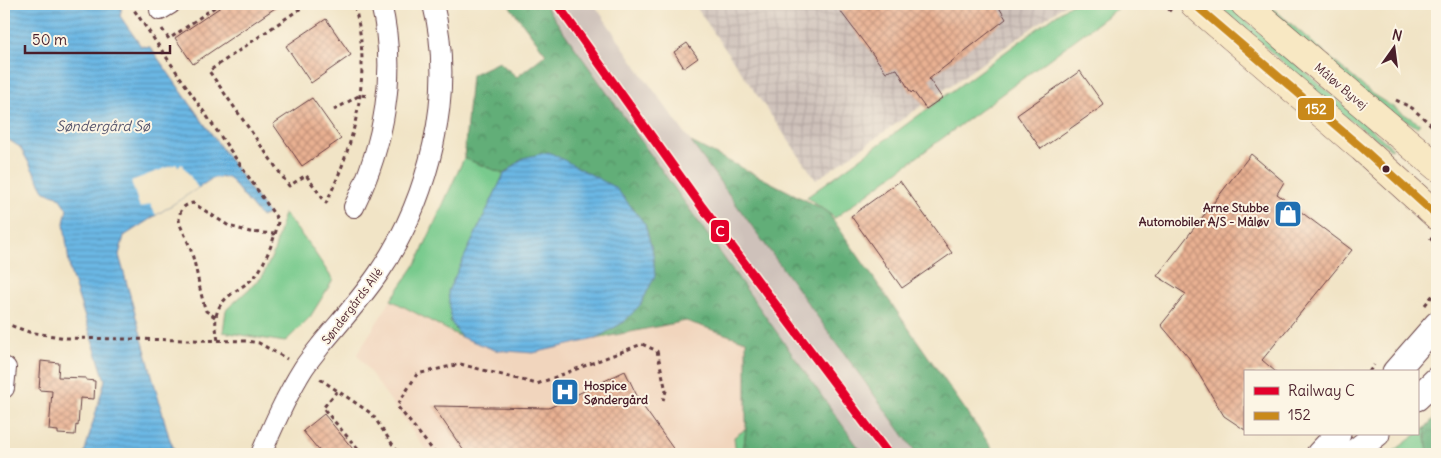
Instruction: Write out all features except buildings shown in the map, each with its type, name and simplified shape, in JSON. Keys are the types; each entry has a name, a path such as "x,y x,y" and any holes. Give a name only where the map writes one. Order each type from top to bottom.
{"main road":[{"path":"1194,4 1362,148 1437,216"},
{"name":"Måløv Byvej","path":"1245,4 1437,168"}],"street":[{"path":"354,207 364,186 379,143 387,98 388,56 381,4"},
{"name":"Søndergårds Allé","path":"261,454 275,422 303,369 378,274 407,224 424,180 438,125 442,67 437,18 433,4"},
{"path":"1397,370 1437,324"},
{"path":"1418,371 1437,349"},
{"path":"4,388 6,368"},
{"path":"1418,397 1437,379"},
{"path":"1319,454 1336,436"},
{"path":"1352,454 1374,436"}],"path":[{"path":"130,4 276,215 278,226 258,273 224,300 216,318 218,341"},
{"path":"169,39 219,4"},
{"path":"307,4 209,71 289,186 306,175 326,203 341,173 352,141 360,95 362,75 360,42 354,4"},
{"path":"134,9 139,6"},
{"path":"334,110 360,95 387,98"},
{"path":"216,318 206,311 194,256 179,223 179,215 183,207 193,203 229,226 250,232 275,234"},
{"path":"4,323 29,332 66,338 168,340"},
{"path":"436,454 397,406 417,374 460,364 537,384 642,344 658,351 666,391 663,400"},
{"path":"337,391 323,408 362,454"}],"shaded area":[{"path":"544,4 594,4 639,70 917,454 863,454"},
{"path":"694,4 1066,4 816,180"},
{"name":"Hospice Søndergård","path":"391,300 461,336 495,350 533,353 686,321 746,341 746,429 734,437 736,454 429,454 357,354"}],"green space":[{"path":"508,4 544,4 863,454 743,454 746,429 746,341 686,321 595,339 624,322 523,158 504,174 464,158 471,75 499,62 517,77 546,54"},
{"path":"1071,4 1123,4 835,218 807,197"},
{"path":"1216,4 1227,4 1393,148 1391,149 1345,117"},
{"path":"1260,4 1268,4 1372,94 1420,124 1417,127 1373,101"},
{"path":"691,142 827,211 996,454 917,454"},
{"path":"464,158 504,174 449,291 451,322 461,337 391,300 417,262"},
{"path":"284,213 311,247 333,280 310,317 285,342 223,332 226,310 262,277 274,252"},
{"path":"1437,415 1437,454 1428,454 1425,428"},
{"path":"1425,428 1428,454 1390,454 1414,436 1418,436 1418,433"},
{"path":"746,429 743,454 736,454 734,437"}],"water":[{"name":"Søndergård Sø","path":"4,4 120,4 122,6 120,16 141,46 150,47 268,214 261,217 228,177 213,178 124,236 119,255 169,437 176,454 84,454 105,380 70,271 64,223 67,209 58,196 45,192 20,147 4,137"},
{"path":"549,152 616,188 645,224 653,253 655,276 641,304 624,322 595,339 533,353 495,350 461,337 451,322 448,291 504,174 523,158"}],"pier":[{"path":"176,164 178,166 182,164 198,188 156,215 150,204 140,208 131,181"}],"rail line":[{"name":"C","path":"557,4 702,207 888,454"}],"transit line":[{"name":"152","path":"1194,4 1362,148 1437,216"}],"place":[{"name":"Arne Stubbe Automobiler A/S - Måløv","path":"1288,214"},
{"name":"Hospice Søndergård","path":"565,392"}]}
